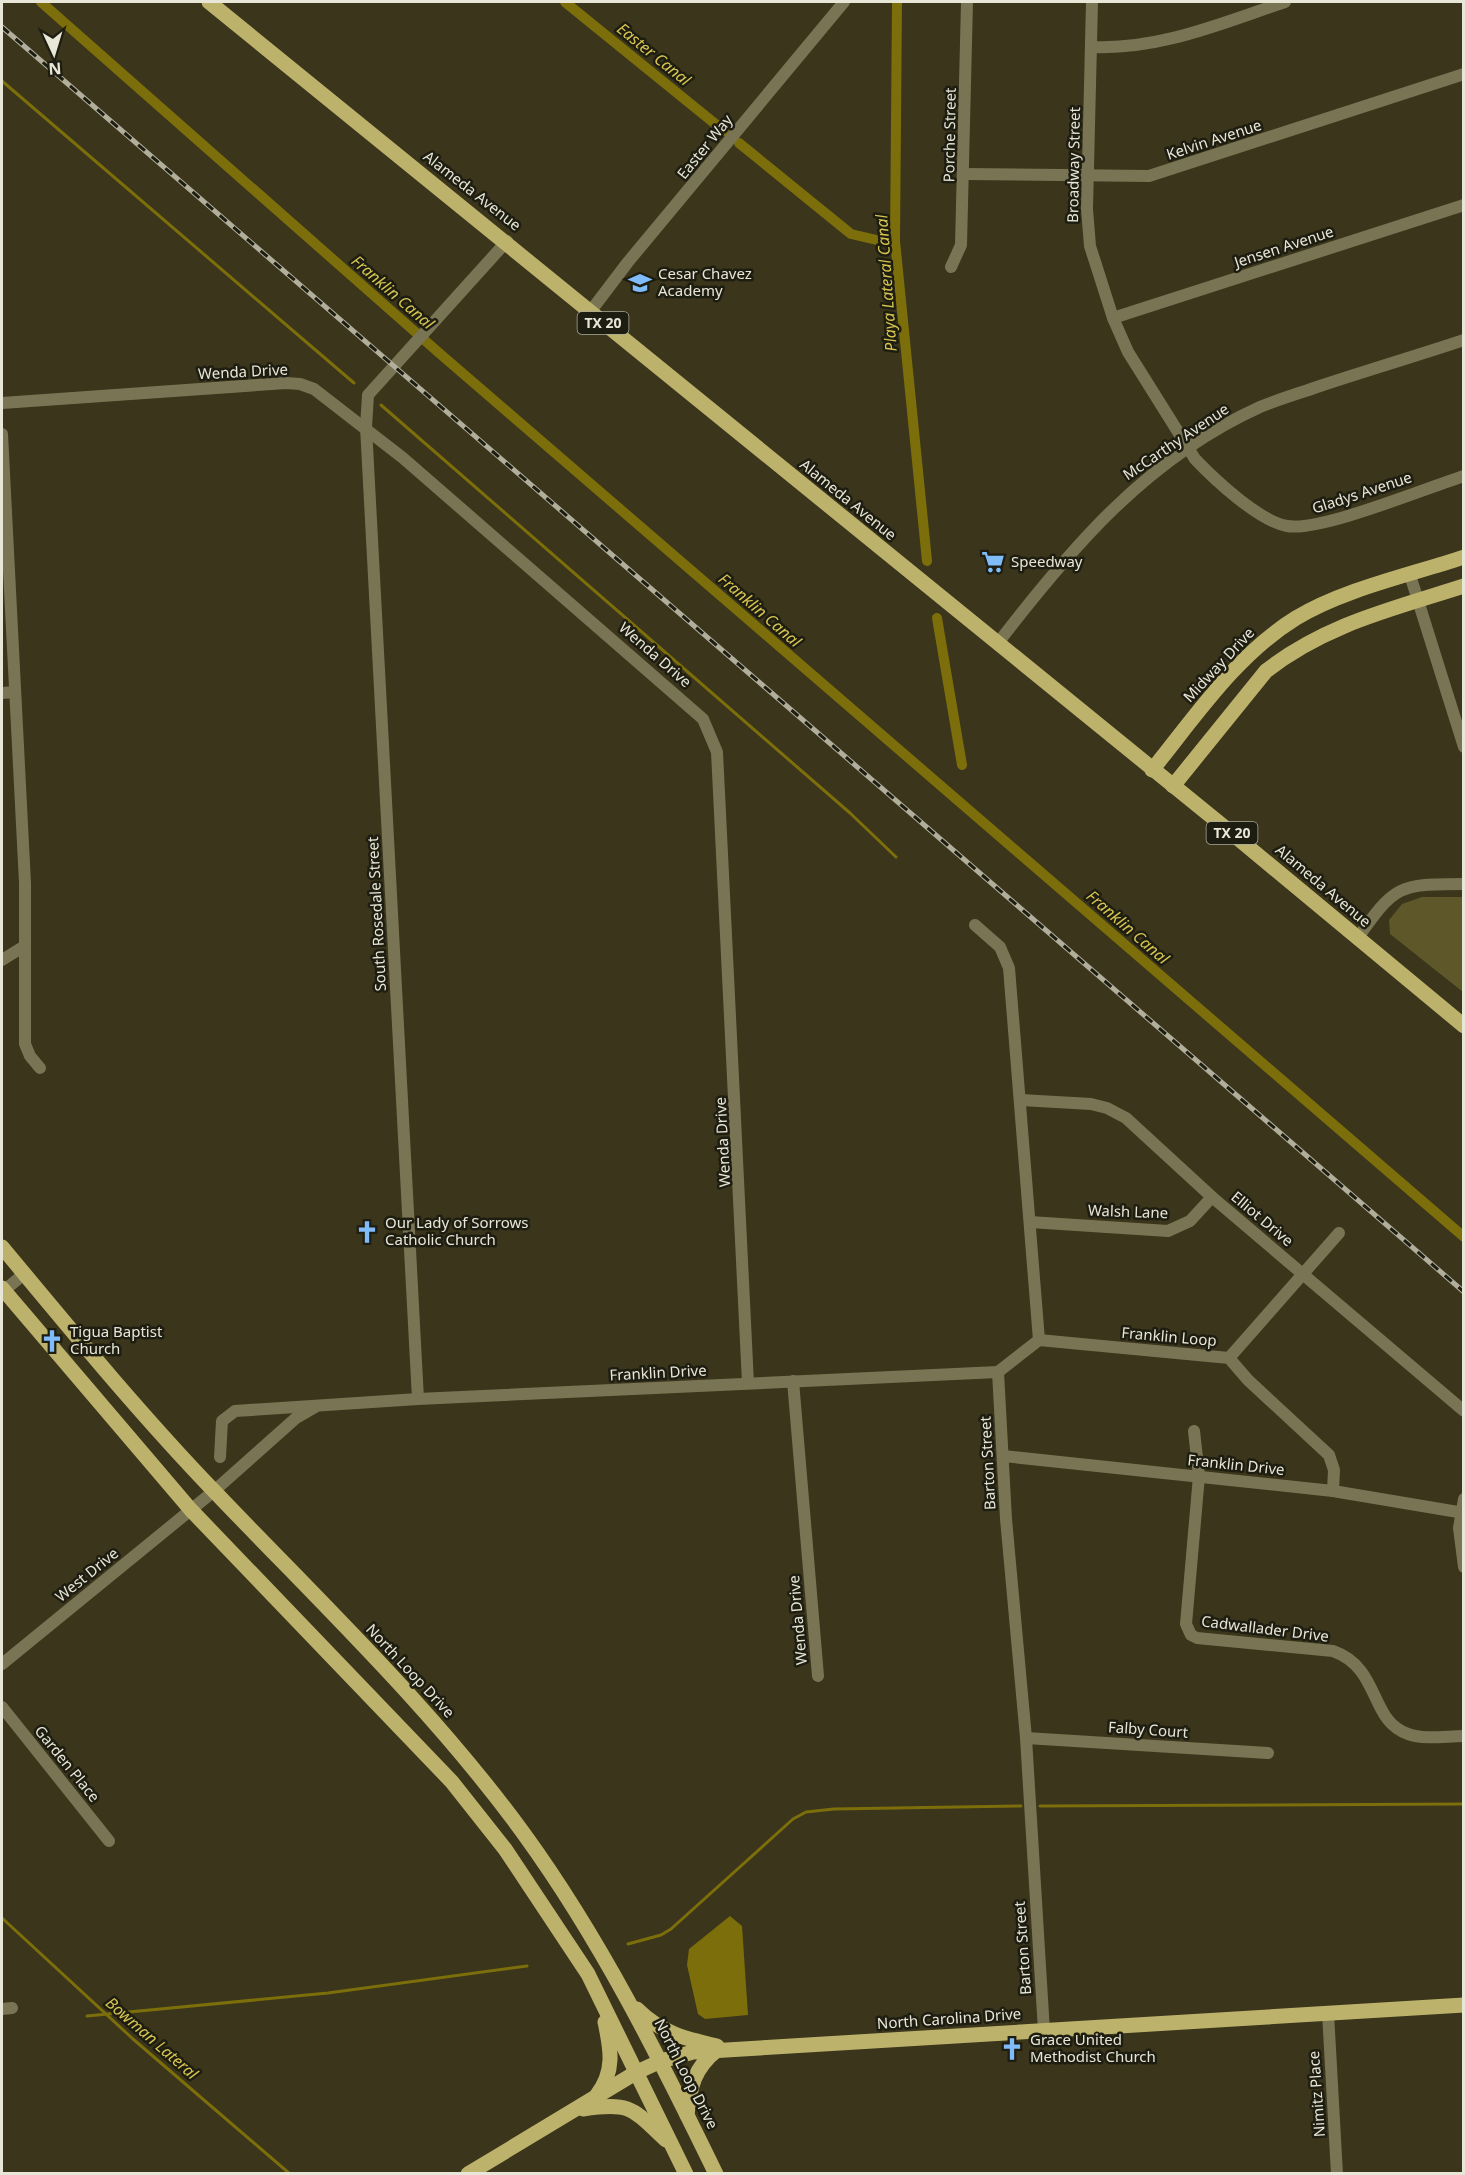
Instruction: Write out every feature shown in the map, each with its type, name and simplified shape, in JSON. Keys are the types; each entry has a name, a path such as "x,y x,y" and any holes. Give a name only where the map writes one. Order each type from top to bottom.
{"main road":[{"name":"Alameda Avenue","path":"209,2 507,242 1464,1026"},
{"name":"Midway Drive","path":"1152,770 1222,684 1272,635 1320,606 1464,557"},
{"path":"1173,786 1260,679 1282,659 1316,637 1464,586"},
{"name":"North Loop Drive","path":"2,1247 144,1415 373,1656 480,1776 525,1836 606,1960 661,2061 716,2174"},
{"path":"2,1290 191,1510 452,1782 505,1849 588,1974 686,2174"},
{"path":"505,1849 525,1836"},
{"path":"596,2097 606,2083 611,2067 611,2049 601,2001"},
{"path":"628,2001 649,2021 674,2036 725,2049"},
{"name":"North Carolina Drive","path":"468,2174 637,2072 661,2061 725,2049 1464,2005"},
{"path":"687,2115 695,2074 704,2060 725,2049"},
{"path":"574,2110 615,2104 625,2106 634,2111 674,2147"}],"street":[{"name":"Easter Way","path":"590,312 628,262 844,2"},
{"name":"Porche Street","path":"951,267 961,245 965,174 967,2"},
{"name":"Broadway Street","path":"1092,2 1087,224 1090,246 1113,318 1128,352 1188,449"},
{"path":"1092,47 1136,47 1162,42 1285,2"},
{"name":"Kelvin Avenue","path":"965,174 1133,177 1158,174 1464,74"},
{"name":"Jensen Avenue","path":"1113,318 1464,205"},
{"name":"South Rosedale Street","path":"418,1399 366,427 368,395 507,242"},
{"name":"McCarthy Avenue","path":"998,643 1084,538 1117,503 1215,431 1263,406 1464,340"},
{"name":"Wenda Drive","path":"2,403 300,384 314,388 366,427 703,718 714,739 735,1072 748,1383"},
{"path":"2,434 25,884 23,947 25,1047 40,1068"},
{"name":"Gladys Avenue","path":"1188,449 1204,470 1258,512 1274,522 1296,527 1341,517 1464,476"},
{"path":"1410,575 1464,747"},
{"path":"2,693 15,692"},
{"path":"1357,939 1384,901 1401,888 1414,885 1464,884"},
{"path":"975,925 1000,947 1009,968 1039,1340 999,1372"},
{"path":"2,960 23,947"},
{"name":"Elliot Drive","path":"1021,1100 1091,1104 1118,1113 1212,1197 1464,1412"},
{"name":"Walsh Lane","path":"1030,1222 1168,1231 1190,1221 1212,1197"},
{"path":"1229,1358 1339,1233"},
{"path":"2,1290 24,1274"},
{"name":"Franklin Loop","path":"1039,1340 1229,1358 1248,1380 1329,1455 1334,1470 1333,1491"},
{"name":"Franklin Drive","path":"219,1457 220,1428 222,1421 230,1413 418,1399 999,1372"},
{"name":"Barton Street","path":"999,1372 1012,1604 1026,1738 1044,2031"},
{"name":"Wenda Drive","path":"793,1381 818,1676"},
{"name":"Franklin Drive","path":"191,1510 296,1418 319,1405"},
{"name":"Cadwallader Drive","path":"1194,1431 1199,1476 1186,1624 1191,1635 1197,1638 1333,1651 1344,1655 1354,1661 1366,1676 1383,1713 1397,1729 1417,1736 1464,1736"},
{"name":"Franklin Drive","path":"1003,1456 1333,1491 1462,1513"},
{"path":"1464,1499 1459,1542 1464,1567"},
{"name":"West Drive","path":"2,1664 191,1510"},
{"name":"Garden Place","path":"2,1707 109,1841"},
{"name":"Falby Court","path":"1026,1738 1268,1753"},
{"name":"Nimitz Place","path":"1328,2013 1337,2174"}],"shaded area":[{"path":"1422,897 1463,897 1463,992 1390,934 1389,920 1402,904"},
{"path":"730,1916 742,1926 748,2015 705,2019 698,2014 687,1965 689,1949"}],"waterway":[{"name":"Franklin Canal","path":"41,2 438,352 1464,1237"},
{"name":"Easter Canal","path":"565,2 724,131"},
{"name":"Playa Lateral Canal","path":"897,2 895,241 927,561"},
{"path":"2,81 354,383"},
{"name":"Easter Canal","path":"739,143 851,234 881,241 895,241"},
{"path":"381,405 850,813 896,857"},
{"name":"Playa Lateral Canal","path":"937,618 962,765"},
{"path":"1040,1806 1464,1804"},
{"path":"628,1944 661,1935 671,1929 793,1819 806,1812 834,1809 1021,1806"},
{"name":"Bowman Lateral","path":"2,1918 133,2039 290,2174"},
{"path":"87,2016 328,1993 527,1966"}],"railway":[{"path":"2,27 1464,1292"}],"place":[{"name":"Cesar Chavez Academy","path":"640,283"},
{"name":"Speedway","path":"993,562"},
{"name":"Our Lady of Sorrows Catholic Church","path":"367,1232"},
{"name":"Tigua Baptist Church","path":"52,1341"},
{"name":"Grace United Methodist Church","path":"1012,2049"}]}
